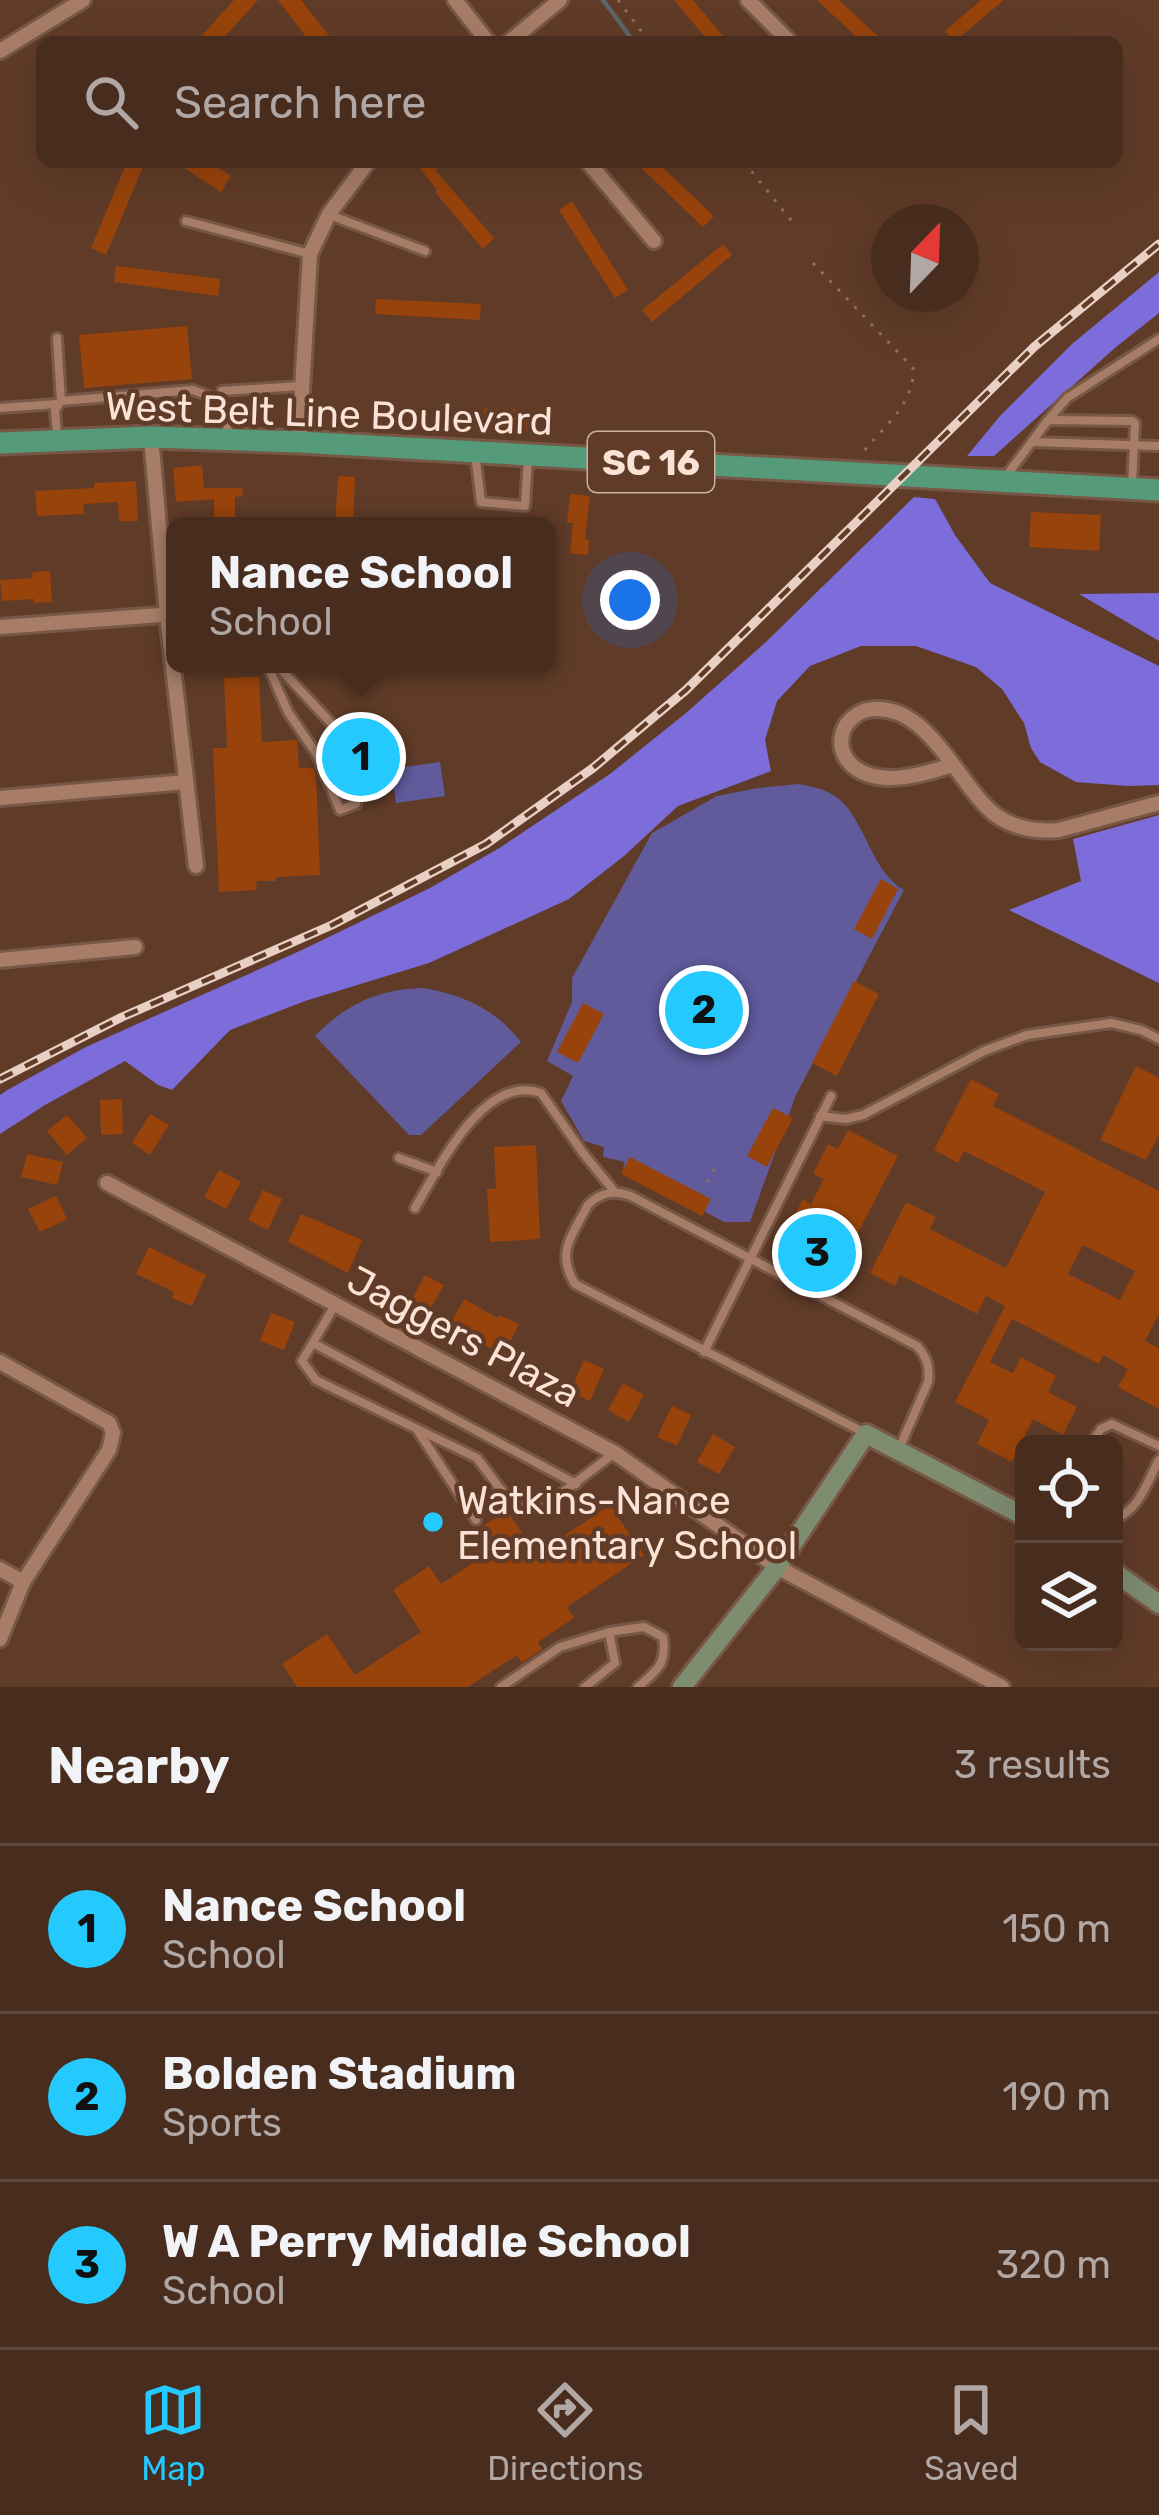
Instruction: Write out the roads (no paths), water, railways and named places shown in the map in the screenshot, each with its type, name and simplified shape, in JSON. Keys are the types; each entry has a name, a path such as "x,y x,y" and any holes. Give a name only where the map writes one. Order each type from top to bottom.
{"main road":[{"name":"West Belt Line Boulevard","path":"0,443 151,437 299,442 1159,490"}],"street":[{"path":"0,51 83,0"},
{"path":"455,0 483,36"},
{"path":"515,36 560,0"},
{"path":"748,0 784,36"},
{"path":"299,442 310,254 328,214 363,168"},
{"path":"593,168 654,242"},
{"path":"151,437 166,570"},
{"path":"0,626 166,615"},
{"path":"176,673 196,866"},
{"path":"952,764 921,774 872,776 847,760 842,732 865,711 892,713 929,734 987,808 1028,829 1075,827 1159,803"},
{"path":"0,798 186,782"},
{"path":"0,960 135,947"},
{"name":"Jaggers Plaza","path":"107,1183 615,1453 777,1567 1003,1687"},
{"path":"0,1362 109,1423 113,1433 109,1450 23,1582 0,1639"},
{"path":"682,1687 777,1567 866,1434 1015,1510"},
{"path":"0,1569 23,1582"},
{"path":"1123,1578 1159,1604"}],"lane":[{"path":"328,214 425,251"},
{"path":"186,221 310,254"},
{"path":"57,338 57,441"},
{"path":"1003,481 1067,398 1159,338"},
{"path":"222,391 302,386"},
{"path":"0,408 194,390 214,398 226,412 228,440"},
{"path":"1048,420 1132,421 1132,489"},
{"path":"1032,442 1159,446"},
{"path":"475,452 481,502 525,506 528,455"},
{"path":"275,673 288,712 316,753 340,810 356,804 359,771 343,736 281,673"},
{"path":"820,1117 862,1115 984,1051 1027,1035 1111,1023 1159,1039"},
{"path":"416,1208 479,1112 505,1094 525,1089 541,1094 614,1191 752,1258 923,1352 930,1371 928,1382 898,1450"},
{"path":"704,1352 830,1096"},
{"path":"399,1158 437,1172"},
{"path":"614,1191 588,1205 564,1256 570,1276 583,1290 866,1434"},
{"path":"335,1305 302,1361 316,1380 477,1458 504,1494 523,1508 541,1509 615,1453"},
{"path":"313,1343 576,1484"},
{"path":"1097,1435 1112,1424 1159,1446"},
{"path":"418,1430 476,1520"},
{"path":"1123,1516 1133,1508 1159,1460"},
{"path":"501,1687 560,1647 644,1627 663,1637 665,1654 660,1667 638,1687"},
{"path":"585,1687 615,1663 609,1633"}],"waterway":[{"path":"603,0 630,36"}],"railway":[{"path":"0,1079 122,1017 332,925 486,844 593,768 686,690 1034,347 1159,244"}],"place":[{"name":"Nance School","path":"361,757"},
{"name":"Bolden Stadium","path":"704,1010"},
{"name":"W A Perry Middle School","path":"817,1253"},
{"name":"Watkins-Nance Elementary School","path":"433,1522"}]}
